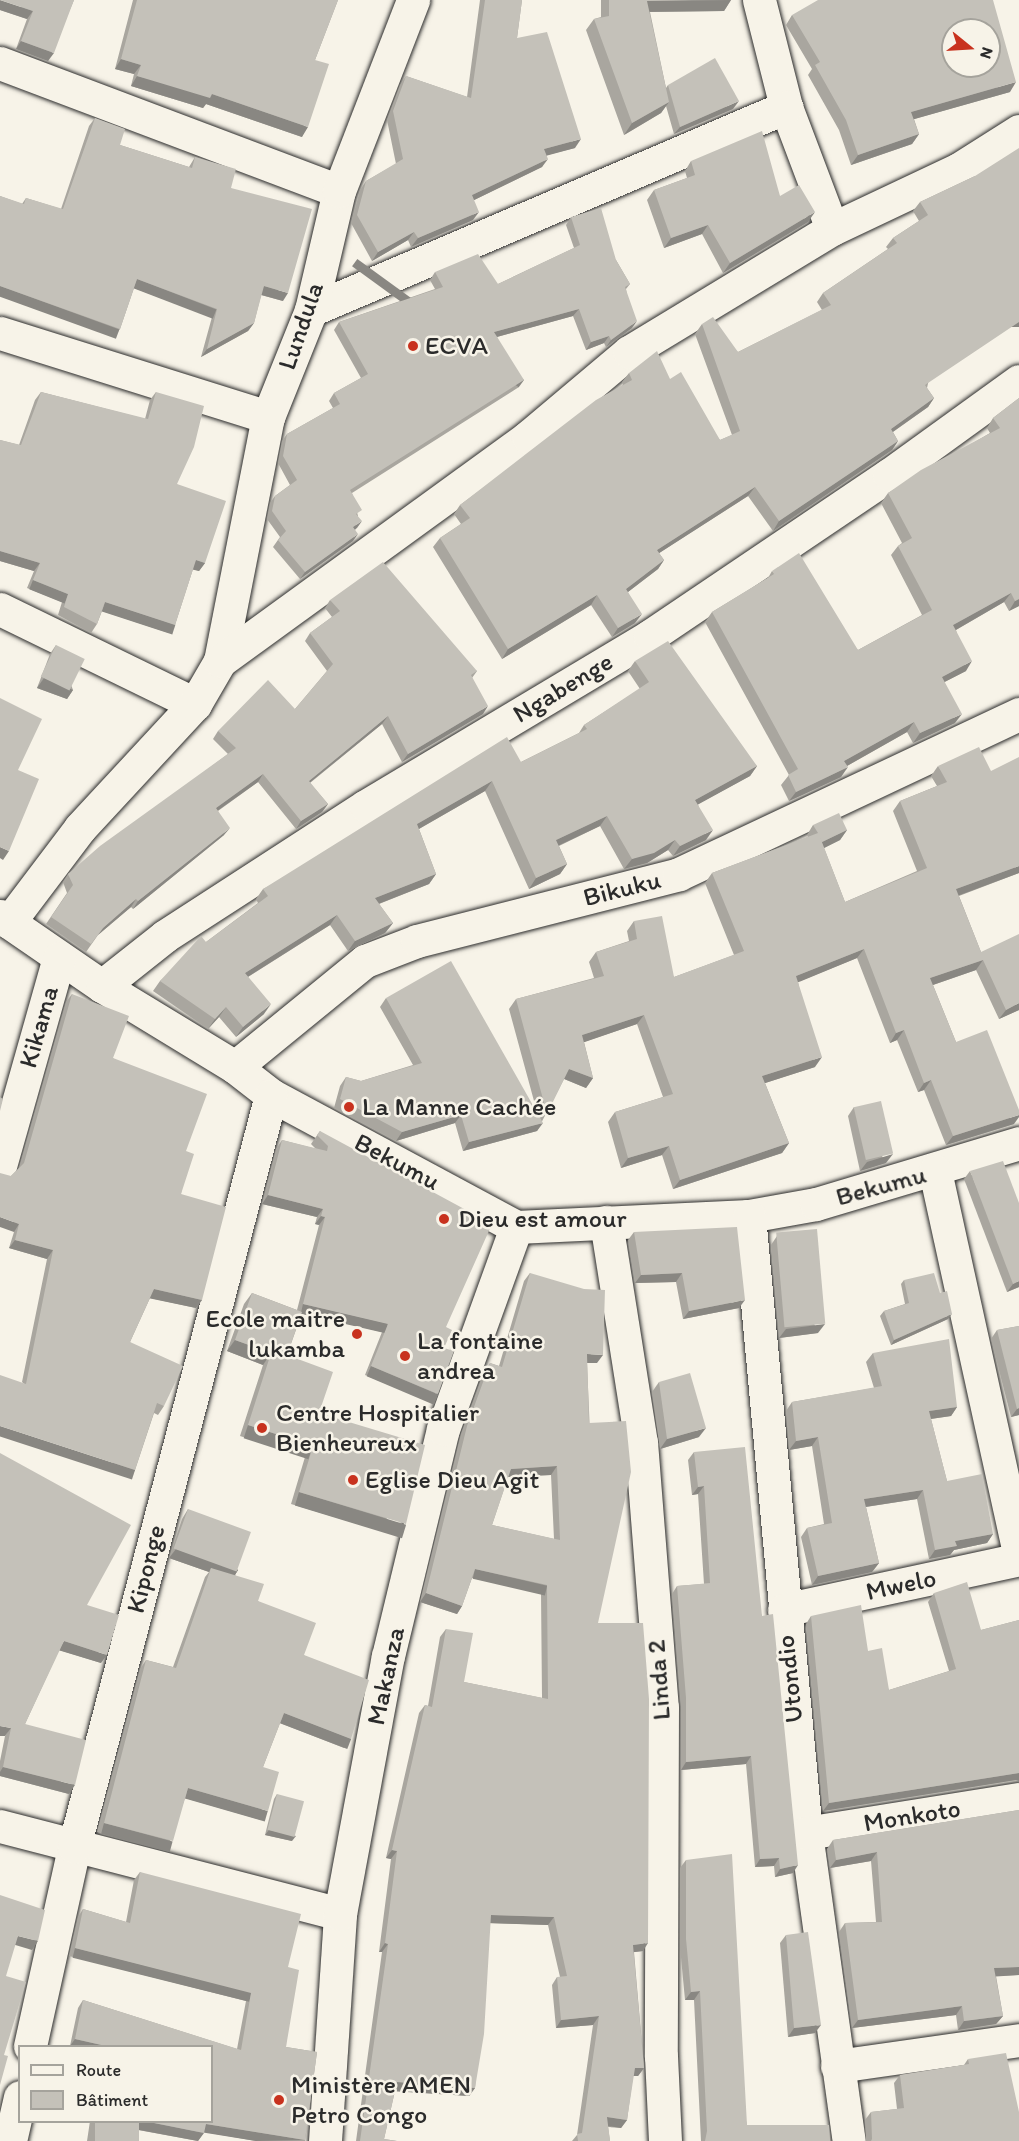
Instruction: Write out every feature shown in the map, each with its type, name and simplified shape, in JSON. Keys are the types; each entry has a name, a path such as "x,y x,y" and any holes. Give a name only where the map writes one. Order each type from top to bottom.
{"street":[{"name":"Lundula","path":"220,661 268,417 311,310 339,191 413,0"},
{"path":"759,0 786,107 832,229"},
{"path":"0,63 339,191"},
{"path":"311,310 786,107"},
{"path":"5,919 80,828 195,704 220,661 528,437 628,352 832,229 958,169 1019,130"},
{"path":"0,333 268,417"},
{"name":"Ngabenge","path":"102,986 165,936 366,806 659,629 889,475 1019,381"},
{"path":"0,609 195,704"},
{"name":"Bikuku","path":"235,1067 365,961 417,941 679,874 1013,711"},
{"name":"Bekumu","path":"5,919 102,986 235,1067 271,1095 516,1227 749,1216 816,1204 935,1171 1019,1143"},
{"name":"Kikama","path":"0,1166 59,958"},
{"name":"Kiponge","path":"30,2045 74,1847 271,1095"},
{"path":"935,1171 1019,1552"},
{"name":"Utondio","path":"749,1216 806,1833 849,2141"},
{"name":"Linda 2","path":"606,1222 641,1442 662,1707 661,2056 665,2141"},
{"name":"Makanza","path":"325,2141 340,1914 388,1656 443,1428 516,1227"},
{"name":"Mwelo","path":"784,1610 1019,1559"},
{"name":"Monkoto","path":"806,1833 1019,1798"},
{"path":"0,1826 340,1914"},
{"path":"837,2066 1019,2040"},
{"path":"10,2141 18,2106"}],"building":[{"path":"0,0 74,0 54,53 21,41 33,11"},
{"path":"137,0 338,0 315,60 329,64 308,127 212,94 210,98 137,76 141,65 121,59"},
{"path":"485,0 522,0 517,38 547,32 581,139 544,149 548,159 472,195 479,212 418,238 414,232 378,252 357,215 366,181 403,159 393,111 406,76 471,98"},
{"path":"609,0 692,0 647,1 669,102 632,123 594,19 609,16"},
{"path":"818,0 993,0 998,18 941,18 941,78 1001,78 1001,29 1016,82 911,112 919,134 858,155 846,120 815,65 820,62 792,15"},
{"path":"715,58 739,101 680,127 668,85"},
{"path":"95,118 125,129 120,145 192,168 195,157 236,169 231,188 312,209 288,293 264,286 254,323 207,349 217,309 137,279 120,329 0,286 0,196 24,204 26,198 63,209"},
{"path":"762,131 780,196 799,185 815,212 730,263 708,225 671,238 654,190 695,175 691,161"},
{"path":"1019,148 1019,322 925,385 934,398 891,429 898,441 779,521 755,487 657,550 664,560 626,589 642,614 618,628 597,595 508,649 440,538 470,518 460,505 596,400 632,380 629,373 657,351 670,379 681,372 720,440 740,431 702,324 713,317 738,352 831,305 823,293 897,243 893,238 928,215 920,202 975,176"},
{"path":"601,208 616,260 630,284 625,287 637,321 611,340 609,336 591,342 579,309 494,332 524,380 350,490 362,510 356,514 362,521 353,527 358,534 305,572 278,540 286,531 272,511 275,496 297,480 283,456 287,434 340,404 334,393 368,374 339,322 443,287 435,272 478,254 498,284 580,245 571,217"},
{"path":"41,392 148,419 156,392 204,406 194,447 177,484 226,501 205,563 196,560 175,625 105,602 97,624 64,607 68,594 33,580 40,563 0,551 0,440 21,445"},
{"path":"1019,398 1019,599 1015,601 1011,593 953,625 972,661 942,677 962,714 920,733 914,722 844,761 848,767 796,792 788,775 798,769 712,612 774,574 772,571 799,553 858,650 932,610 898,546 912,538 888,493 921,470 1000,428 993,418"},
{"path":"383,562 477,671 471,675 488,706 408,754 388,716 309,781 328,804 301,821 263,774 216,808 230,828 138,901 136,899 103,928 91,944 51,917 73,885 68,874 100,846 236,748 218,731 268,680 295,709 333,664 310,633 340,611 330,600"},
{"path":"668,641 757,766 695,800 713,830 680,846 675,840 654,853 632,859 607,816 556,840 567,864 536,878 492,781 417,824 436,874 375,898 393,923 355,941 337,915 245,973 271,1004 243,1027 226,1007 215,1019 160,981 201,936 206,942 268,896 263,889 507,737 521,762 587,729 584,725 649,682 635,661"},
{"path":"56,645 85,659 69,690 41,676"},
{"path":"0,698 42,719 18,770 39,779 9,851 0,847"},
{"path":"979,747 991,771 1019,757 1019,866 956,889 981,952 1019,934 1019,1003 1006,1010 983,960 930,978 956,1042 987,1030 1019,1115 953,1136 931,1080 924,1083 904,1030 896,1033 864,949 796,976 822,1057 762,1076 789,1143 680,1180 669,1146 628,1158 615,1112 673,1094 644,1015 582,1035 593,1078 569,1069 547,1114 516,999 604,976 596,952 637,939 634,921 662,916 674,977 744,951 712,873 818,833 813,825 839,813 847,830 822,842 820,837 845,902 927,868 900,801 947,782 938,766"},
{"path":"451,961 543,1123 469,1142 461,1115 402,1132 340,1099 346,1077 361,1081 422,1063 386,998"},
{"path":"72,994 129,1016 113,1058 207,1094 186,1151 194,1154 181,1194 226,1207 202,1300 154,1289 130,1342 183,1366 164,1406 157,1403 135,1470 0,1426 0,1375 26,1384 53,1250 15,1240 19,1224 0,1217 0,1173 11,1176 24,1163"},
{"path":"881,1101 893,1154 866,1160 854,1107"},
{"path":"320,1131 492,1224 446,1327 452,1330 444,1348 454,1351 438,1394 371,1366 388,1324 303,1304 325,1217 321,1216 323,1209 268,1195 282,1140 327,1151 328,1146 317,1135"},
{"path":"1003,1161 1019,1203 1019,1281 1013,1284 970,1171"},
{"path":"737,1227 745,1300 689,1311 682,1273 641,1275 634,1232"},
{"path":"817,1229 825,1324 784,1327 776,1233"},
{"path":"530,1273 584,1289 605,1290 603,1355 587,1354 589,1423 626,1421 631,1472 598,1623 643,1623 649,1699 648,1943 633,1945 644,2068 635,2068 627,2120 607,2117 610,2141 578,2141 577,2134 582,2133 599,2016 561,2020 557,1977 567,1976 554,1917 491,1915 484,2034 475,2088 397,2082 384,2139 397,2141 360,2141 388,1944 385,1943 397,1851 392,1850 425,1705 432,1707 446,1629 473,1633 464,1682 548,1699 547,1585 475,1569 462,1606 426,1593 467,1426 490,1363 502,1367","holes":["557,1466 560,1540 492,1525 511,1469"]},
{"path":"934,1273 940,1293 947,1291 952,1314 894,1340 884,1311 909,1303 904,1280"},
{"path":"252,1293 302,1312 287,1355 333,1372 319,1413 425,1445 406,1524 299,1492 313,1446 248,1425 271,1353 235,1340"},
{"path":"1019,1326 1019,1408 1017,1409 997,1330"},
{"path":"949,1339 957,1407 929,1411 947,1481 982,1474 993,1534 955,1541 957,1546 935,1550 923,1490 864,1499 879,1563 818,1576 807,1528 832,1523 818,1437 796,1441 792,1402 882,1386 873,1353"},
{"path":"690,1373 706,1428 667,1439 659,1382"},
{"path":"745,1447 762,1616 773,1614 798,1865 780,1869 779,1858 760,1859 751,1756 686,1762 686,1698 677,1586 710,1583 704,1486 698,1487 694,1452"},
{"path":"0,1453 131,1525 87,1605 119,1615 107,1655 64,1641 25,1724 86,1740 75,1785 3,1767 11,1728 0,1726"},
{"path":"188,1509 251,1532 237,1571 174,1548"},
{"path":"211,1568 264,1584 258,1601 316,1623 304,1655 369,1680 351,1739 284,1713 263,1767 279,1772 268,1811 188,1788 173,1841 104,1823 146,1660 176,1668"},
{"path":"967,1582 981,1630 1019,1620 1019,1773 829,1803 811,1616 861,1605 868,1651 882,1648 889,1690 956,1669 934,1593"},
{"path":"277,1794 304,1801 294,1837 267,1830"},
{"path":"1019,1810 1019,1967 994,1968 1003,2016 964,2021 962,2006 858,2020 845,1923 882,1922 877,1852 836,1860 833,1840"},
{"path":"732,1854 747,2125 829,2125 830,2141 705,2141 707,2131 700,1991 691,1992 686,1939 686,1860"},
{"path":"140,1872 301,1914 288,1967 299,1970 286,2047 317,2052 305,2140 206,2124 204,2133 154,2123 213,2123 213,2045 102,2045 75,2039 83,2000 241,2050 251,1993 75,1948 83,1909 130,1923"},
{"path":"0,1895 45,1910 38,1941 18,1936 6,1976 26,1982 4,2055 8,2056 0,2085"},
{"path":"808,1932 821,2025 794,2028 786,1935"},
{"path":"1006,2053 1019,2112 1019,2141 871,2141 871,2112 904,2108 900,2075 969,2064 968,2059"},
{"path":"95,2123 139,2123 139,2141 95,2141"}],"place":[{"name":"ECVA","path":"413,346"},
{"name":"La Manne Cachée","path":"349,1107"},
{"name":"Dieu est amour","path":"444,1219"},
{"name":"Ecole maitre lukamba","path":"357,1334"},
{"name":"La fontaine andrea","path":"405,1356"},
{"name":"Centre Hospitalier Bienheureux","path":"262,1428"},
{"name":"Eglise Dieu Agit","path":"353,1480"},
{"name":"Ministère AMEN Petro Congo","path":"279,2100"}]}
